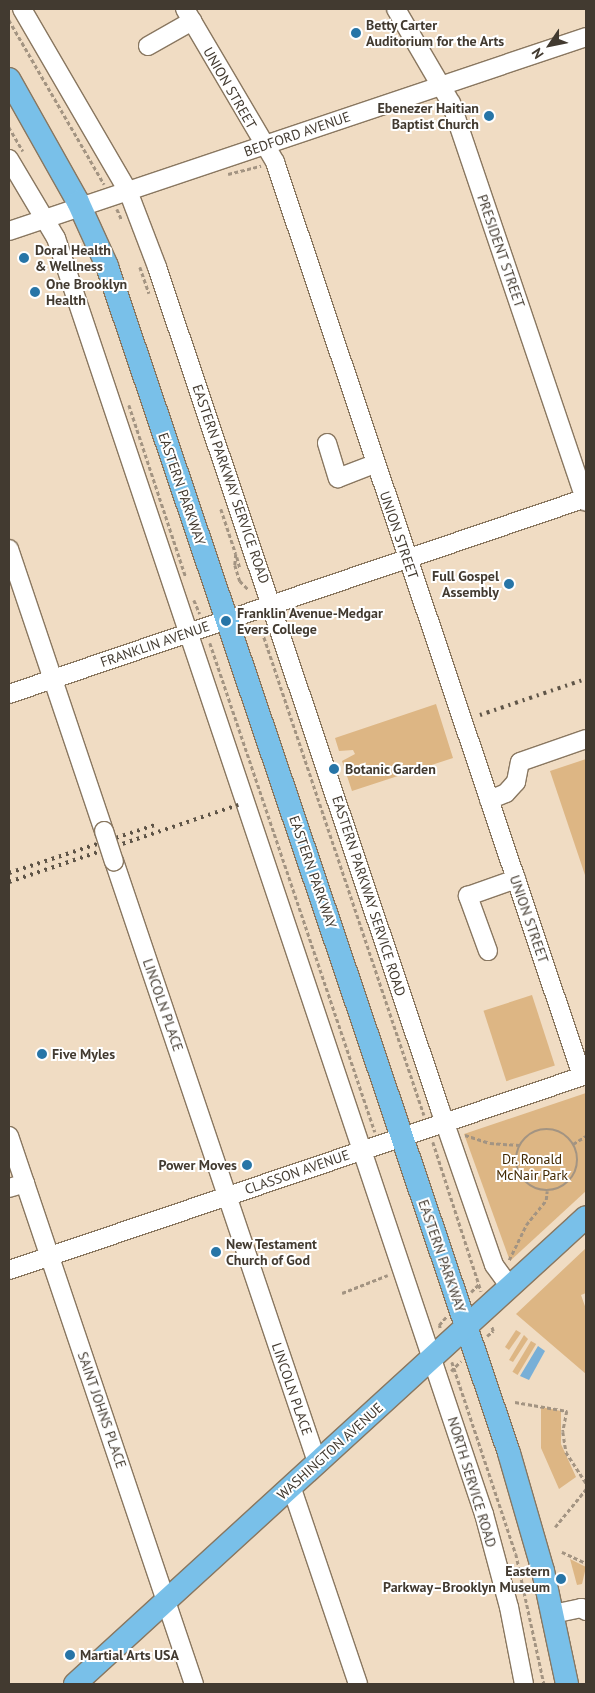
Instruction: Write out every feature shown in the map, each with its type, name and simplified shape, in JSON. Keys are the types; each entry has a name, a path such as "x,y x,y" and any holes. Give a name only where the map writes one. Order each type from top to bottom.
{"main road":[{"name":"EASTERN PARKWAY","path":"9,79 81,207 107,266 401,1137 456,1322 523,1498 545,1607 567,1684"},
{"name":"WASHINGTON AVENUE","path":"74,1684 432,1358 456,1322 508,1276 586,1217"}],"street":[{"name":"EASTERN PARKWAY SERVICE ROAD","path":"22,9 128,191 160,277 272,604 444,1122 494,1265 508,1276"},
{"name":"PRESIDENT STREET","path":"396,9 451,104 586,500"},
{"path":"148,46 188,15"},
{"name":"UNION STREET","path":"188,15 275,162 375,464 584,1075"},
{"name":"BEDFORD AVENUE","path":"9,232 586,37"},
{"path":"9,159 56,238 187,633 432,1358"},
{"path":"327,443 338,478 375,464"},
{"name":"FRANKLIN AVENUE","path":"9,694 586,500"},
{"name":"LINCOLN PLACE","path":"9,549 317,1462"},
{"path":"489,800 506,793 516,782 520,762 586,739"},
{"path":"488,952 468,896 516,879"},
{"name":"CLASSON AVENUE","path":"9,1270 584,1075"},
{"name":"SAINT JOHNS PLACE","path":"9,1136 17,1185 50,1256 194,1684"},
{"name":"NORTH SERVICE ROAD","path":"432,1358 514,1606"},
{"path":"291,1486 358,1684"},
{"path":"514,1606 524,1684"},
{"path":"545,1607 584,1606"}],"path":[{"path":"9,20 104,185"},
{"path":"220,177 262,166"},
{"path":"118,212 124,226"},
{"path":"138,263 151,301"},
{"path":"221,507 240,568"},
{"path":"236,554 235,565 240,581 248,588"},
{"path":"186,572 188,582"},
{"path":"259,620 426,1120"},
{"path":"210,642 375,1132"},
{"path":"542,1129 560,1132 573,1144 577,1153 576,1171 564,1185 547,1191 530,1186 518,1172 516,1162 520,1145 533,1132 542,1129"},
{"path":"461,1134 490,1142 520,1145"},
{"path":"573,1144 586,1136"},
{"path":"432,1139 480,1284 474,1290"},
{"path":"508,1276 526,1225 546,1200 547,1191"},
{"path":"342,1293 402,1270"},
{"path":"438,1324 456,1322"},
{"path":"488,1335 493,1331"},
{"path":"461,1361 454,1367 499,1496 528,1603 544,1684"},
{"path":"515,1402 568,1410 563,1432 566,1452 586,1483"},
{"path":"555,1527 586,1489"},
{"path":"562,1552 586,1563"},
{"path":"514,1606 528,1603 545,1607"},
{"path":"527,1644 545,1640"}],"green space":[{"path":"436,704 453,758 352,791 342,761 355,754 353,750 339,751 335,738"},
{"path":"586,759 586,878 550,771"},
{"path":"532,995 555,1065 506,1081 483,1011"},
{"name":"Dr. Ronald McNair Park","path":"586,1093 586,1191 510,1261 464,1134"},
{"path":"586,1248 586,1293 581,1295 586,1309 586,1374 516,1314"},
{"path":"516,1330 521,1333 509,1350 505,1347"},
{"path":"524,1335 528,1339 513,1362 509,1360"},
{"path":"531,1341 536,1344 518,1375 512,1372"},
{"path":"541,1407 561,1411 561,1444 576,1477 559,1489 541,1448"},
{"path":"570,1559 586,1567 582,1584 577,1585"}],"water":[{"path":"538,1346 545,1351 529,1380 520,1376"}],"railway":[{"path":"480,715 586,679"},
{"path":"9,882 238,805"},
{"path":"9,873 155,825"}],"place":[{"name":"Betty Carter Auditorium for the Arts","path":"356,33"},
{"name":"Ebenezer Haitian Baptist Church","path":"489,116"},
{"name":"Doral Health & Wellness","path":"24,258"},
{"name":"One Brooklyn Health","path":"35,292"},
{"name":"Full Gospel Assembly","path":"509,584"},
{"name":"Franklin Avenue-Medgar Evers College","path":"226,621"},
{"name":"Botanic Garden","path":"334,769"},
{"name":"Five Myles","path":"42,1054"},
{"name":"Power Moves","path":"247,1165"},
{"name":"New Testament Church of God","path":"216,1252"},
{"name":"Eastern Parkway–Brooklyn Museum","path":"561,1579"},
{"name":"Martial Arts USA","path":"70,1655"}]}
